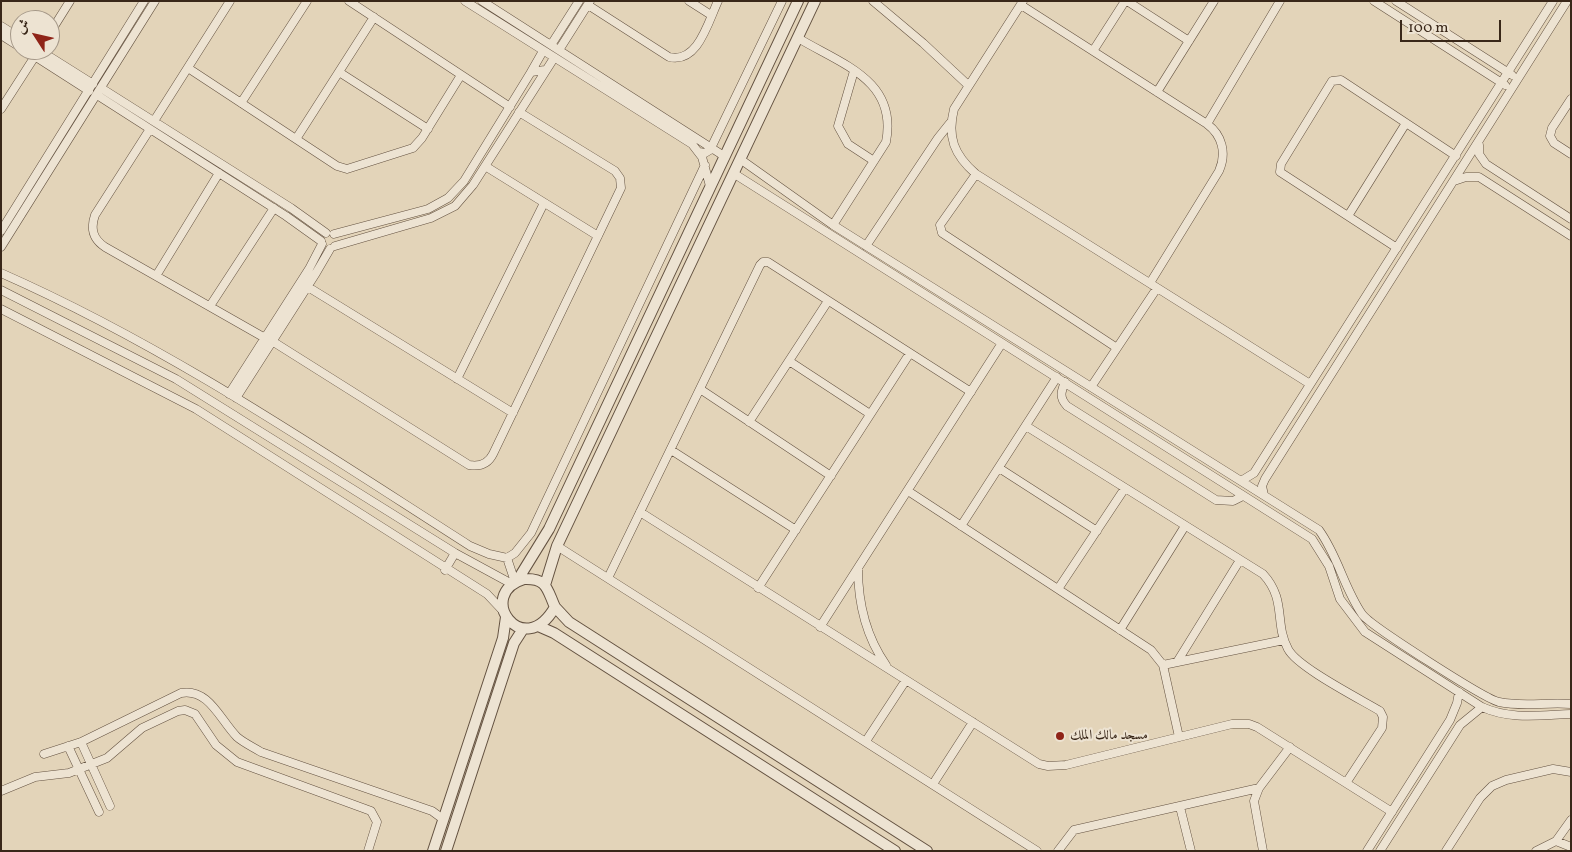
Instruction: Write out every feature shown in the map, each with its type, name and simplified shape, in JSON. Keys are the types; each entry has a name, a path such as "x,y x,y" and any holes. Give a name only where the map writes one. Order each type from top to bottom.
{"street":[{"path":"60,16 70,1"},
{"path":"1,231 144,1"},
{"path":"1,248 155,1"},
{"path":"154,121 230,1"},
{"path":"241,103 307,1"},
{"path":"349,1 510,107"},
{"path":"465,1 687,141 699,152 705,165 710,187"},
{"path":"551,45 579,1"},
{"path":"689,1 711,15"},
{"path":"559,50 589,3 674,58 683,57 692,52 718,1"},
{"path":"699,152 708,152 712,147 782,1"},
{"path":"433,851 504,631 503,596 549,529 798,1"},
{"path":"545,585 557,546 815,1"},
{"path":"873,1 924,43 968,85"},
{"path":"1093,51 1126,1 1189,40"},
{"path":"1157,92 1214,1"},
{"path":"1206,124 1280,1"},
{"path":"1374,1 1512,89"},
{"path":"1396,1 1518,79"},
{"path":"1241,481 1249,478 1254,473 1553,1"},
{"path":"1264,495 1262,486 1265,479 1567,1"},
{"path":"479,10 483,2 724,156"},
{"path":"1091,387 1117,348 1154,285 1221,166 1223,150 1220,140 1206,124 1022,3 954,109 950,123 951,137 955,151 963,163 976,174 1154,285 1310,384"},
{"path":"296,139 374,17"},
{"path":"798,38 854,71 873,85 882,97 888,111 889,127 886,142 833,224"},
{"path":"232,396 269,339 313,263 321,243 330,234 428,210 448,198 464,181 543,51"},
{"path":"99,91 150,129 274,208 321,243 332,248 440,215 462,200 554,58"},
{"path":"1,109 33,60"},
{"path":"50,60 91,88"},
{"path":"188,68 337,166 353,169 413,148 428,129 461,75"},
{"path":"531,72 545,70"},
{"path":"854,71 838,126 848,144 874,161"},
{"path":"339,72 428,129"},
{"path":"1397,248 1283,175 1280,168 1332,81 1341,80 1456,156"},
{"path":"606,91 611,83"},
{"path":"99,91 154,121 292,208 337,240 308,287 269,339"},
{"path":"1571,99 1552,128 1550,136 1554,143 1571,154"},
{"path":"150,129 95,215 92,230 99,243 269,339 469,465 479,466 491,458 621,188 617,174 518,112"},
{"path":"866,246 950,123"},
{"path":"1348,216 1406,123"},
{"path":"1479,142 1479,154 1486,164 1571,219"},
{"path":"740,160 772,184 866,246 1319,530 1334,554 1349,591 1363,616 1414,652 1496,702 1571,704"},
{"path":"1,273 118,330 232,396 470,546 489,554 507,558 515,553 530,533 705,165"},
{"path":"485,166 598,236"},
{"path":"734,172 1312,539 1329,566 1340,599 1356,624 1364,632 1482,707 1506,715 1571,714"},
{"path":"156,276 219,173"},
{"path":"976,174 940,225 942,233 1117,348"},
{"path":"1454,181 1466,176 1479,177 1571,236"},
{"path":"766,192 772,184"},
{"path":"1530,210 1538,198"},
{"path":"458,379 544,202"},
{"path":"210,306 274,208"},
{"path":"608,578 761,264 768,262 971,392"},
{"path":"308,287 513,413"},
{"path":"1,290 176,379 455,553 514,582 531,578 545,585 561,616 575,626 927,851"},
{"path":"749,422 828,300"},
{"path":"1,309 196,409 445,570 487,594 513,625 523,629 538,626 549,618 555,607"},
{"path":"820,627 1002,343"},
{"path":"758,588 910,353"},
{"path":"789,361 870,414"},
{"path":"961,526 1057,377"},
{"path":"1065,382 1060,392 1062,400 1067,406 1216,500 1233,501 1243,496"},
{"path":"700,389 831,476"},
{"path":"1110,410 1115,402"},
{"path":"1026,426 1263,574 1277,594 1284,640 1288,650 1300,662 1380,711 1383,716 1382,728 1346,783"},
{"path":"671,450 796,530"},
{"path":"999,468 1097,531"},
{"path":"1058,589 1125,488"},
{"path":"908,490 1151,650 1163,665 1179,737"},
{"path":"640,512 1039,764 1048,766 1066,765 1240,723 1257,726 1392,812"},
{"path":"1120,630 1185,526"},
{"path":"557,546 1037,851"},
{"path":"445,570 455,553"},
{"path":"507,558 514,582"},
{"path":"1177,662 1240,560"},
{"path":"858,568 859,595 864,621 874,646 888,669"},
{"path":"538,626 554,633 895,851"},
{"path":"446,851 514,643 523,629"},
{"path":"1163,665 1284,640"},
{"path":"1409,660 1414,652"},
{"path":"491,670 504,673"},
{"path":"866,742 906,680"},
{"path":"44,754 81,742 176,695 193,692 208,701 238,738 261,752 432,811 443,819"},
{"path":"1367,851 1450,720 1458,704 1459,692"},
{"path":"1380,851 1460,725 1482,707"},
{"path":"1,792 31,778 62,775 79,769 114,753 142,728 178,711 189,710 198,716 216,745 237,762 371,811 377,822 368,851"},
{"path":"933,784 973,722"},
{"path":"81,742 110,806"},
{"path":"68,746 99,812"},
{"path":"1263,851 1254,801 1259,788 1290,747"},
{"path":"1446,851 1480,798 1492,786 1506,780 1553,769 1571,772"},
{"path":"1058,851 1074,830 1259,788"},
{"path":"1180,807 1191,851"},
{"path":"1536,851 1556,841 1571,820"},
{"path":"1556,841 1571,847"}],"place":[{"name":"مسجد مالك الملك","path":"1060,736"}]}
